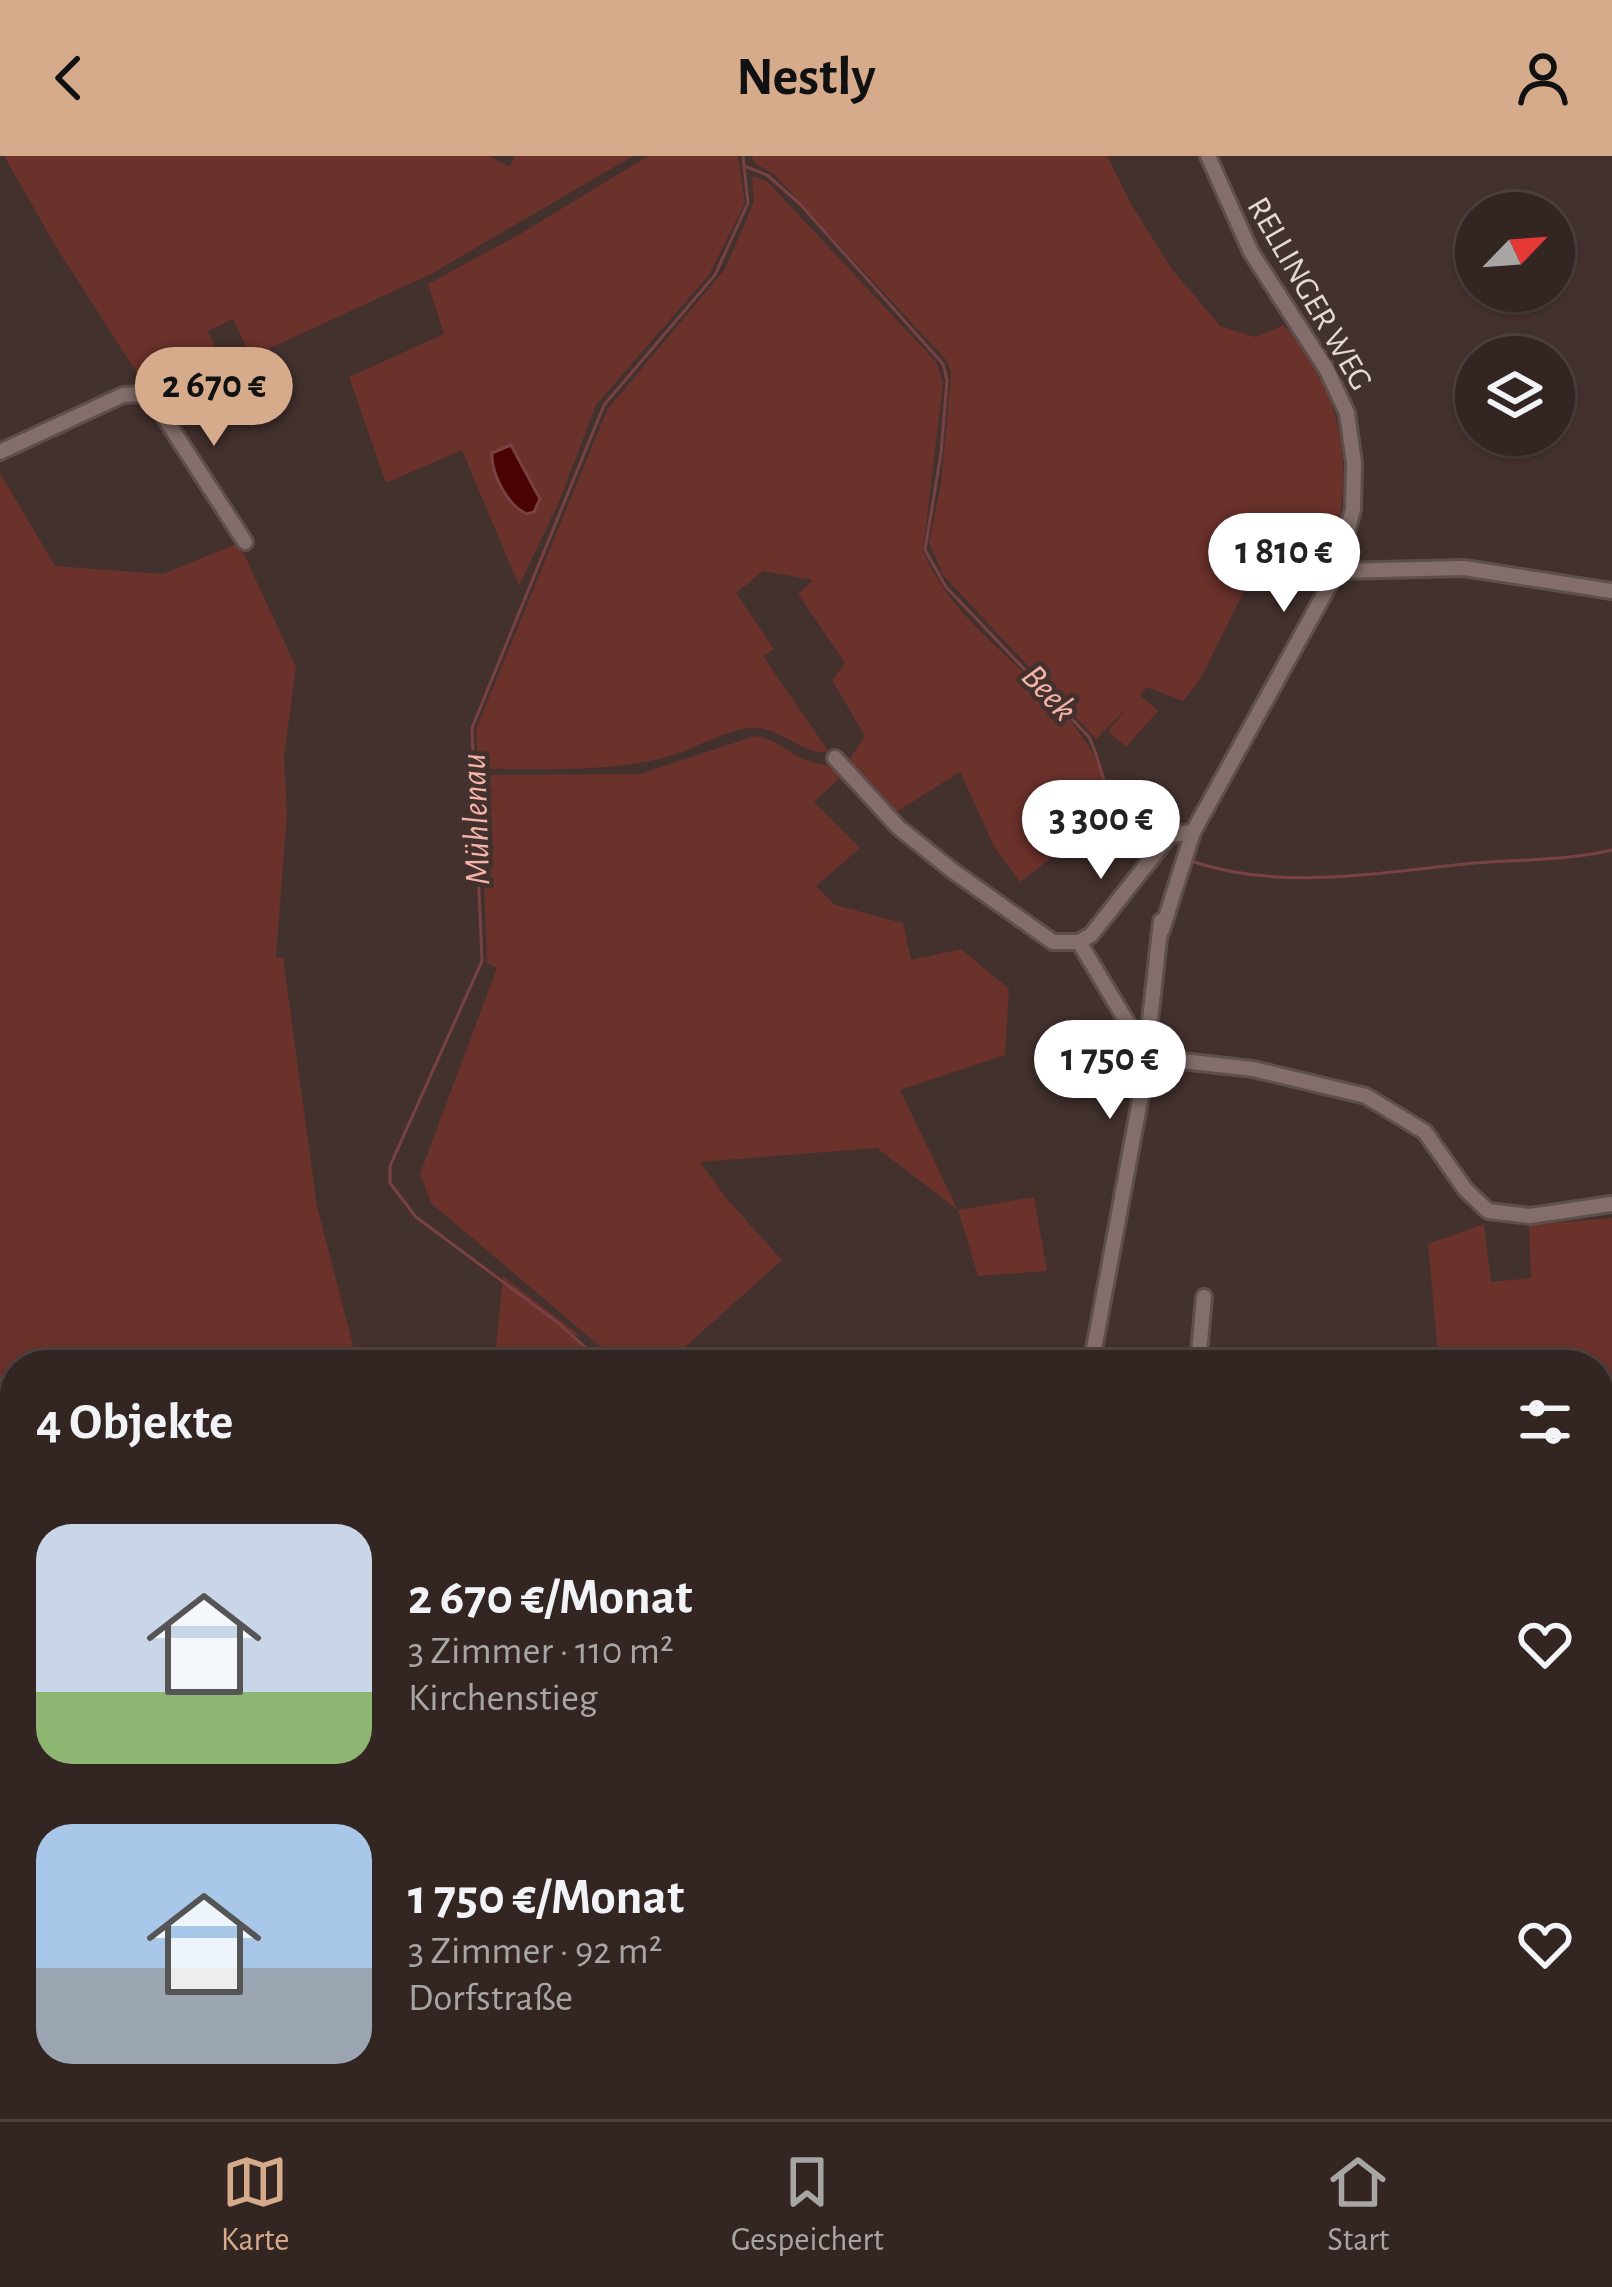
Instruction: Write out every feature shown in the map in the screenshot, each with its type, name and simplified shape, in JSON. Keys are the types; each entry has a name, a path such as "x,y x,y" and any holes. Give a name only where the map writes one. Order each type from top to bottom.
{"street":[{"name":"RELLINGER WEG","path":"1096,1326 1109,1277 1146,1057 1150,995 1180,866 1193,832 1336,572 1353,509 1354,463 1346,413 1327,370 1251,252 1208,156"},
{"path":"0,452 123,395 142,394 159,410 245,542"},
{"path":"1336,572 1464,568 1612,591"},
{"path":"835,758 898,826 1053,942 1079,942 1091,935 1169,835 1193,832"},
{"path":"1079,942 1133,1032"},
{"path":"1146,1057 1269,1072 1366,1096 1425,1132 1465,1189 1488,1211 1530,1216 1612,1204"},
{"path":"1199,1350 1204,1297"},
{"path":"1082,1350 1096,1326"},
{"path":"1092,1350 1096,1326"}],"shaded area":[{"path":"4,156 489,156 510,167 514,156 633,156 431,274 251,357 233,319 208,331 225,370 167,398 151,395"},
{"path":"648,156 738,156 745,203 709,275 596,405 559,502 519,586 462,450 386,483 349,377 444,334 428,284","holes":["510,445 526,468 514,508 491,464"]},
{"path":"752,156 1107,156 1171,268 1220,326 1255,337 1284,325 1320,376 1339,432 1343,461 1343,491 1332,552 1269,540 1201,678 1183,701 1147,687 1140,695 1158,711 1126,747 1108,731 1129,706 1096,739 943,575 929,543 941,483 951,373 947,361"},
{"path":"752,176 767,181 937,363 943,383 923,551 964,613 1071,721 1107,786 1054,856 1020,882 995,848 960,772 893,814 849,760 865,736 832,680 845,663 798,594 813,580 763,571 736,593 774,649 763,656 829,752 751,728 641,763 478,769 476,729 607,410 725,269 754,202"},
{"path":"511,445 540,499 534,512 527,514 513,504 494,470 492,453"},
{"path":"0,473 55,566 163,574 239,543 296,667 284,757 287,814 276,957 283,958 317,1206 354,1350 0,1350"},
{"path":"755,736 845,773 814,802 860,848 816,886 835,905 903,923 911,960 961,949 1009,989 1005,1055 900,1090 958,1210 877,1148 700,1162 782,1260 682,1350 604,1350 431,1203 420,1174 497,968 487,963 480,775 640,774"},
{"path":"1034,1197 1047,1271 978,1276 958,1210"},
{"path":"1612,1218 1612,1350 1438,1350 1428,1244 1484,1224 1491,1282 1531,1278 1529,1225"},
{"path":"503,1276 579,1335 574,1337 588,1350 496,1350"}],"waterway":[{"name":"Mühlenau","path":"588,1350 416,1217 390,1183 390,1166 482,961 472,728 604,405 715,275 748,203 743,156"},
{"name":"Beek","path":"747,167 767,175 800,204 943,364 947,380 941,453 925,550 946,587 1089,737 1117,815 1137,839 1154,848"},
{"name":"Beek","path":"1191,861 1261,876 1296,878 1612,850"}]}
